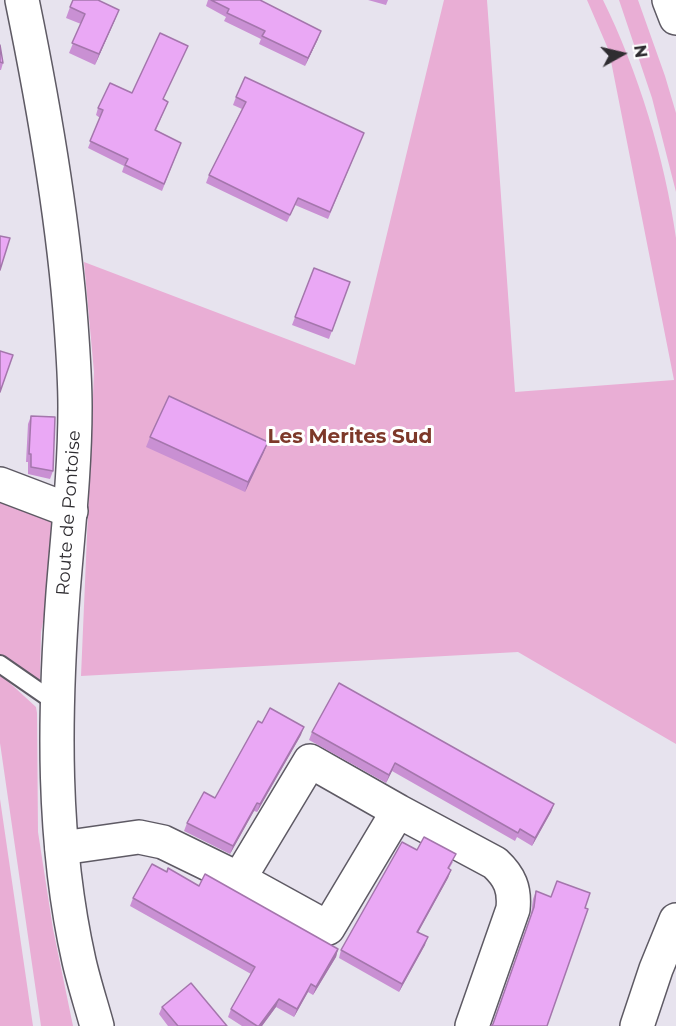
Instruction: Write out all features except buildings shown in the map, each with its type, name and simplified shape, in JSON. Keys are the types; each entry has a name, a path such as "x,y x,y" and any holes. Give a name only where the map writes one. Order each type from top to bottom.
{"street":[{"name":"Route de Pontoise","path":"22,0 39,81 61,219 68,287 75,405 71,511 63,594 57,758 62,848 79,959 97,1026"},
{"path":"669,0 676,18"},
{"path":"0,484 71,511"},
{"path":"239,879 310,761 398,812 495,863 506,873 512,885 513,909 472,1026"},
{"path":"62,848 139,837 163,842 239,879 328,928 398,812"},
{"path":"637,1026 656,969 676,920"},
{"path":"625,1026 656,969"}],"lane":[{"path":"0,664 49,698 58,701"}],"shaded area":[{"path":"444,0 487,0 515,392 674,380 609,51 587,0 603,0 639,86 665,177 676,238 676,744 518,652 81,676 94,372 84,262 355,365"},
{"path":"619,0 638,0 676,113 676,192 652,98"},
{"path":"0,493 58,515 62,527 41,632 40,679 35,679 0,657"},
{"path":"0,674 36,707 38,832 53,929 73,1026 41,1026 0,743"},
{"path":"0,799 33,1026 0,1026"}],"district":[{"name":"Les Merites Sud","path":"350,437"}]}
